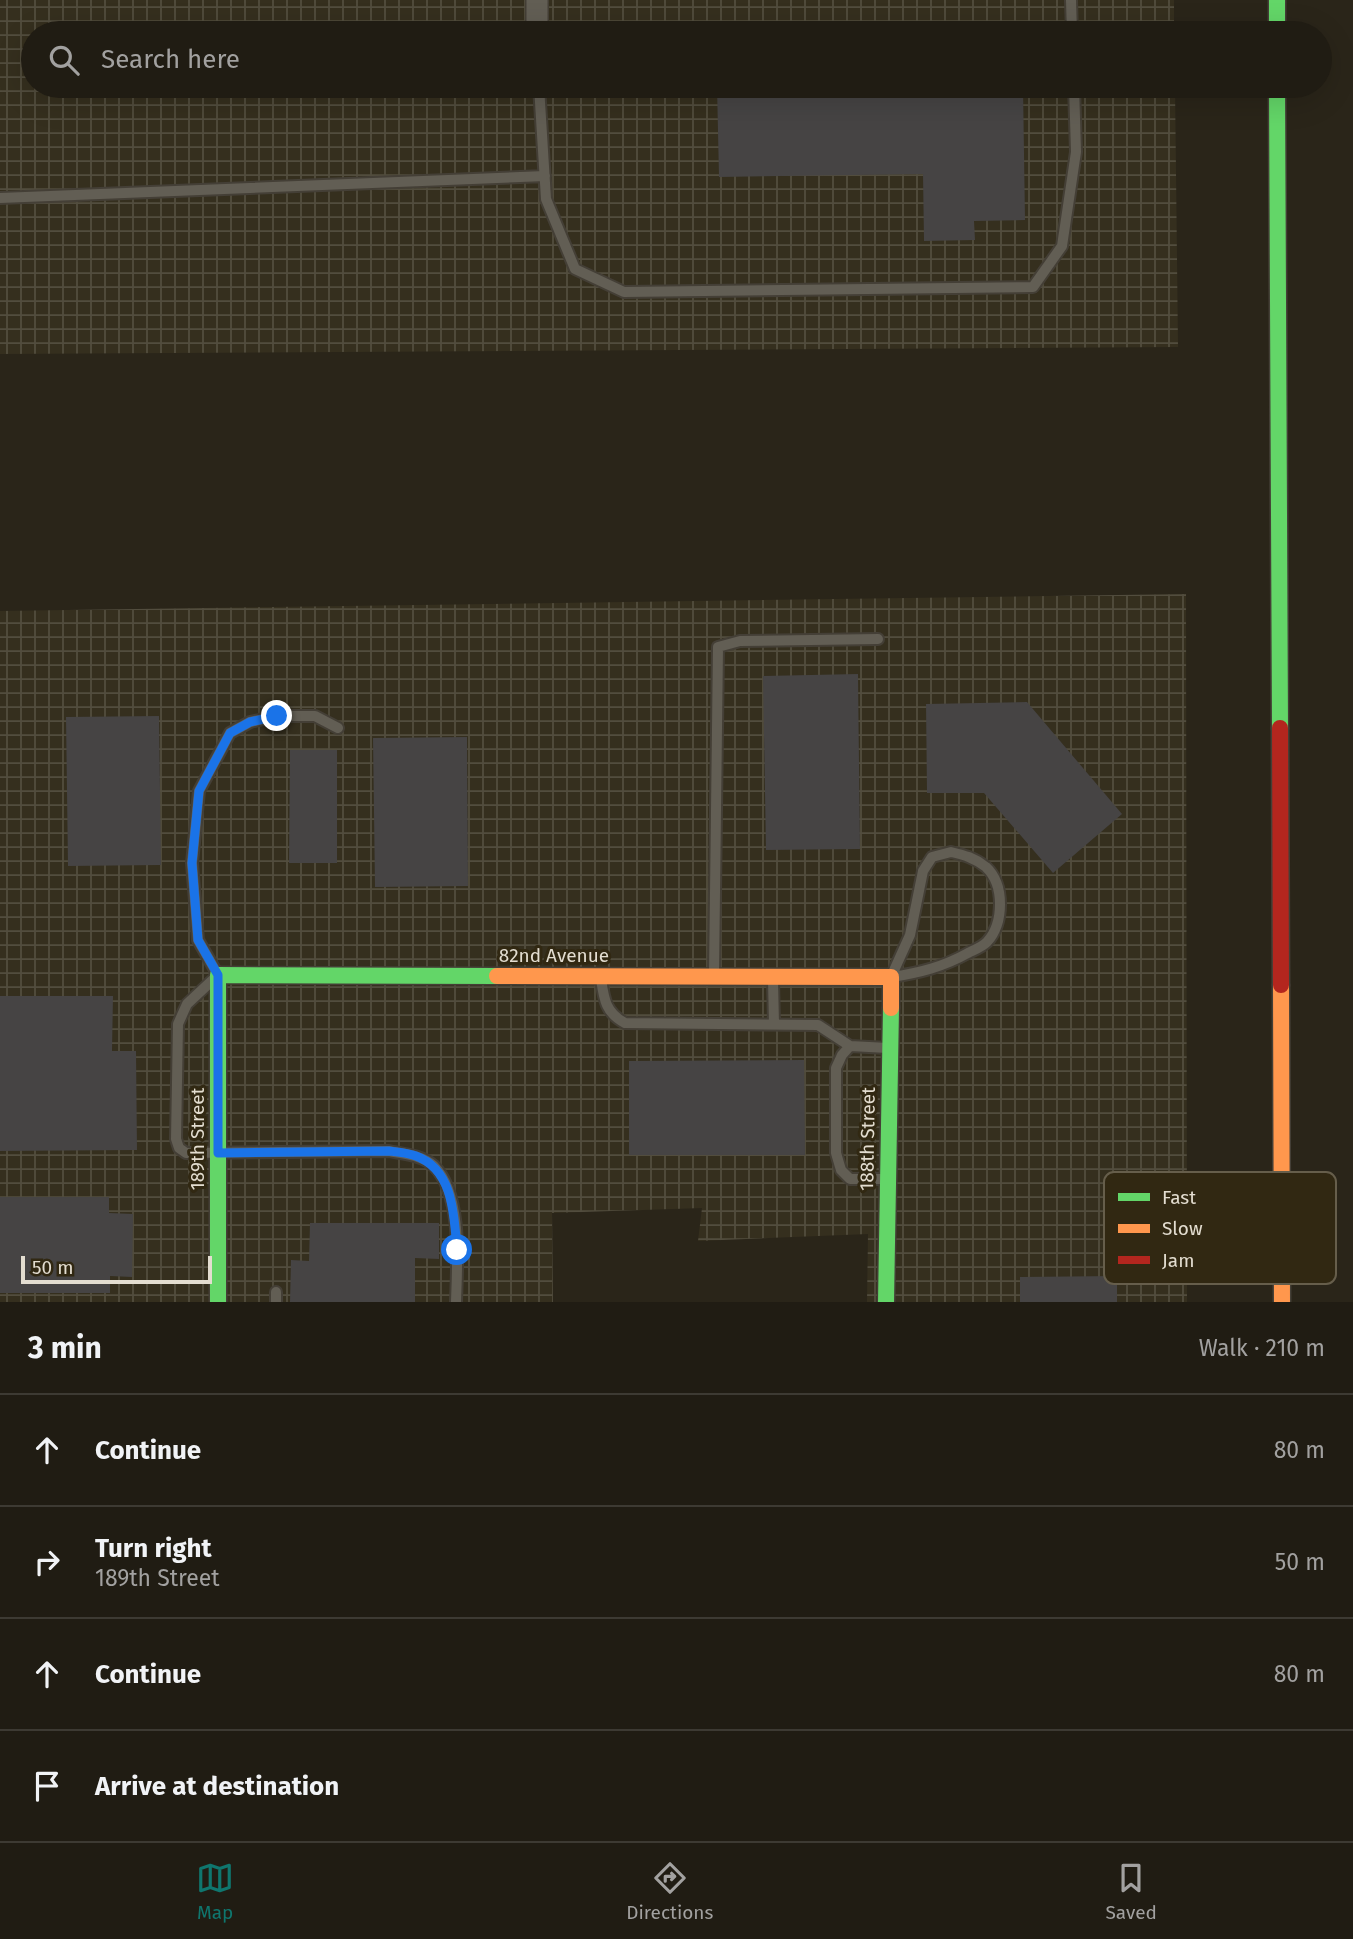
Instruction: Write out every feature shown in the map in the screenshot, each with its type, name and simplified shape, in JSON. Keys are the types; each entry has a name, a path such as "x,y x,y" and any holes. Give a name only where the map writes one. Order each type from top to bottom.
{"main road":[{"path":"1277,0 1277,21"},
{"path":"1277,98 1281,1172"},
{"name":"82nd Avenue","path":"218,975 891,977"},
{"name":"189th Street","path":"218,975 218,1302"},
{"name":"188th Street","path":"886,1302 891,977"},
{"path":"1282,1284 1282,1302"}],"street":[{"path":"537,0 537,21"}],"lane":[{"path":"1071,0 1072,21"},
{"path":"540,98 546,199 575,269 624,292 1033,287 1062,246 1076,152 1074,98"},
{"path":"0,198 545,176"},
{"path":"713,977 718,647 740,641 878,639"},
{"path":"338,728 314,716 277,716 250,722 230,733 199,791 192,863 198,940 218,975 187,1004 178,1024 176,1139 179,1149 186,1153 389,1151 415,1155 433,1165 443,1178 453,1213 457,1250 456,1302"},
{"path":"951,852 968,855 988,868 997,886 1000,908 997,927 985,944 929,971 891,977 910,935 923,871 932,857 951,852"},
{"path":"601,976 604,1002 612,1016 625,1023 818,1025 850,1046 889,1048"},
{"path":"773,977 774,1024"},
{"path":"850,1046 836,1068 836,1153 841,1170 850,1179 888,1179"}],"shaded area":[{"path":"0,0 1174,0 1174,21 21,21 21,98 1175,98 1178,347 0,354"},
{"path":"1186,594 1187,1172 1104,1172 1104,1284 1187,1284 1187,1302 867,1302 868,1234 698,1241 702,1208 552,1213 553,1302 0,1302 0,611"}],"building":[{"path":"717,98 1023,98 1025,220 974,221 975,240 924,241 923,174 719,177"},
{"path":"858,674 860,849 766,850 763,676"},
{"path":"1027,702 1122,814 1053,873 984,793 927,793 926,704"},
{"path":"159,716 161,865 68,866 66,717"},
{"path":"467,737 468,886 375,887 373,738"},
{"path":"290,750 337,750 337,863 289,863"},
{"path":"0,996 113,996 112,1051 136,1051 137,1150 0,1151"},
{"path":"804,1060 805,1155 629,1155 629,1061"},
{"path":"0,1197 109,1197 109,1213 133,1214 132,1277 110,1276 110,1293 0,1293"},
{"path":"310,1223 439,1223 439,1259 415,1258 415,1302 290,1302 291,1260 309,1261"},
{"path":"1104,1276 1104,1284 1117,1284 1117,1302 1020,1302 1020,1277"}],"traffic: fast":[{"path":"1277,0 1277,21"},
{"path":"1277,98 1280,728"},
{"path":"218,1302 218,975 497,976"},
{"path":"886,1302 891,1008"}],"traffic: slow":[{"path":"497,976 891,977 891,1008"},
{"path":"1281,985 1282,1172"},
{"path":"1282,1284 1282,1302"}],"traffic: jam":[{"path":"1280,728 1281,985"}],"route":[{"path":"277,716 250,722 230,733 199,791 192,863 198,940 218,975 218,1153 389,1151 415,1155 433,1165 443,1178 450,1195 457,1250"}]}
